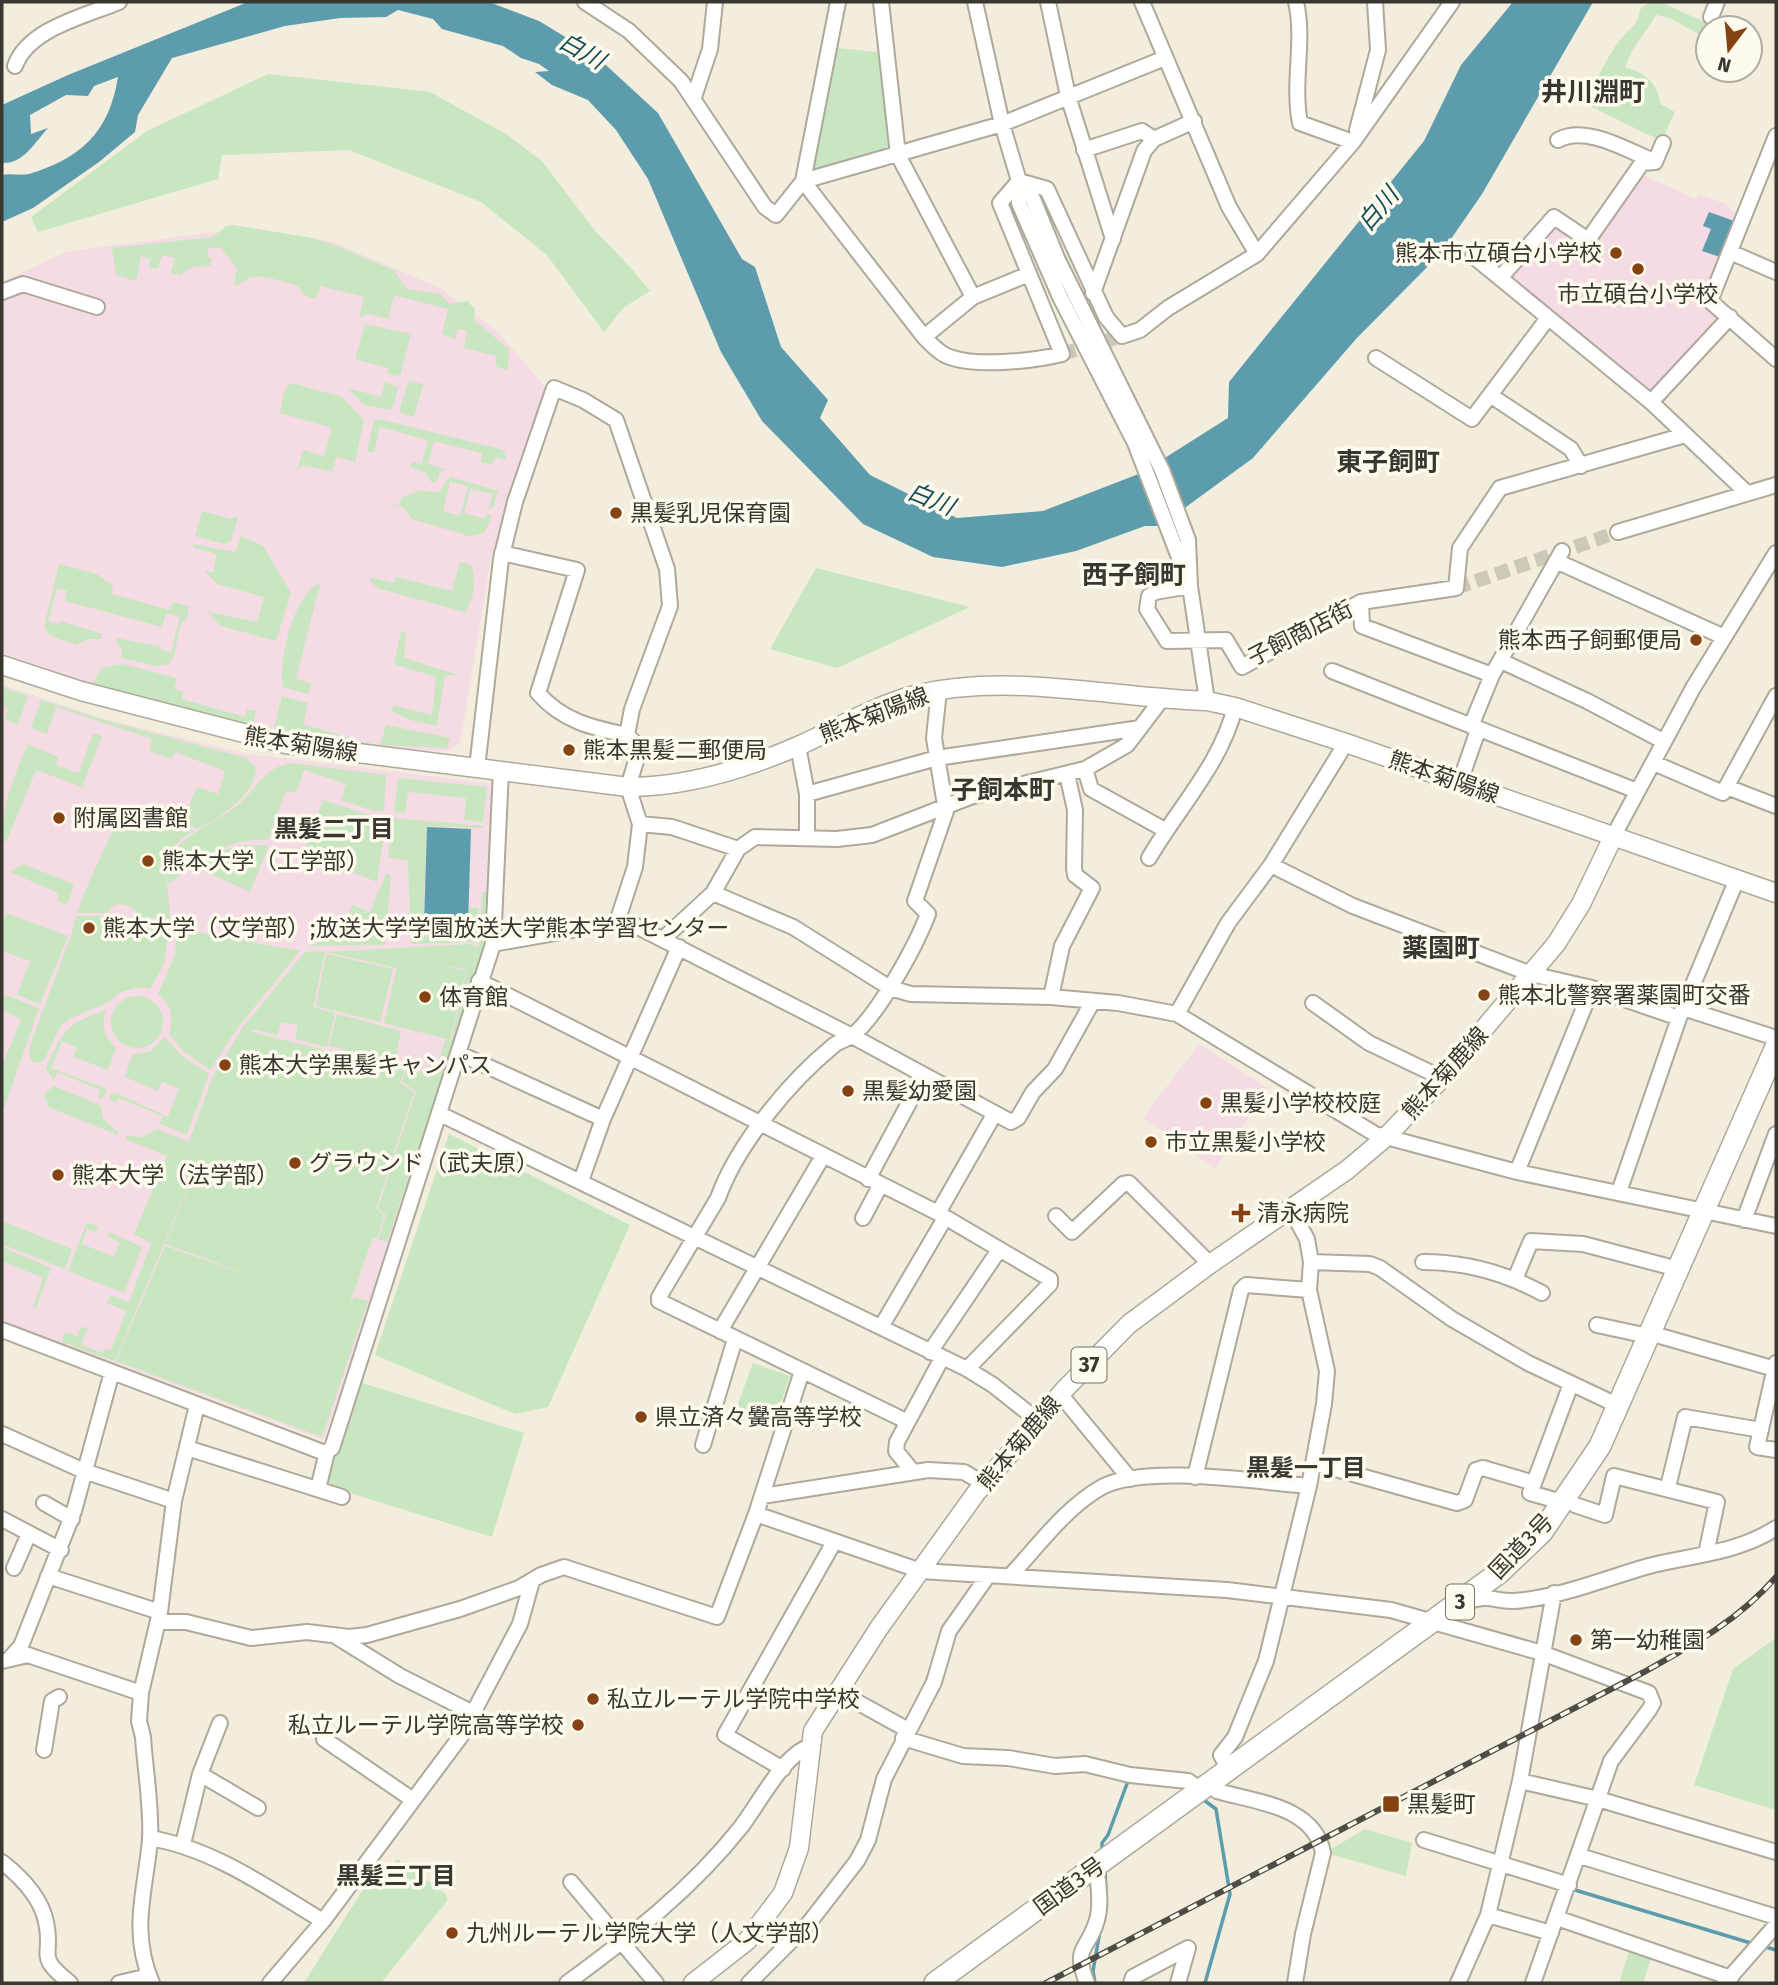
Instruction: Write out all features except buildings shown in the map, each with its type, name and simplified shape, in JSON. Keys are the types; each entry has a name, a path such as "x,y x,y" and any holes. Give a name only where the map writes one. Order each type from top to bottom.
{"highway":[{"name":"国道3号","path":"935,1983 1209,1791 1439,1623 1456,1604 1500,1572 1569,1503 1601,1446 1654,1336 1776,1047"},
{"name":"国道3号","path":"954,1983 1098,1880 1230,1772 1439,1623 1486,1596 1524,1566 1609,1452 1678,1269 1776,1072"}],"main road":[{"name":"熊本菊陽線","path":"2,665 81,691 278,743 628,788 656,788 694,780 798,746 863,714 939,690 1002,687 1207,701 1235,707 1346,743 1776,893"},
{"name":"熊本菊鹿線","path":"693,1983 747,1941 783,1893 799,1848 813,1731 837,1691 984,1484 1060,1394 1129,1324 1210,1264 1347,1170 1386,1137 1442,1078 1556,944 1581,904 1613,836"}],"street":[{"path":"15,66 28,44 67,23 119,2"},
{"path":"585,2 629,32 694,97 765,207 776,215 803,181 838,2"},
{"path":"694,97 710,49 715,2"},
{"path":"881,2 898,155 973,297"},
{"path":"975,2 1002,124 1019,181 1019,203 1181,544"},
{"path":"1048,2 1068,96 1113,239"},
{"path":"1142,2 1229,207 1257,254"},
{"path":"1296,2 1300,18 1297,80 1300,123 1353,142"},
{"path":"1353,142 1378,50 1375,2"},
{"path":"1019,181 1047,189 1106,317 1122,336 1140,330 1168,308 1257,254 1353,142 1452,2"},
{"path":"803,181 1002,124 1164,58"},
{"path":"1093,293 1144,151 1154,139 1194,121"},
{"path":"1084,150 1142,131 1154,139"},
{"path":"1558,141 1569,134 1598,138 1655,162"},
{"path":"1776,136 1710,301 1776,359"},
{"path":"1655,162 1663,143"},
{"path":"1500,278 1554,217 1588,240 1643,163 1655,162"},
{"path":"803,181 923,337 944,355 962,360 1043,359 1062,354 1000,203 1019,181"},
{"path":"1019,181 1033,199 1057,258 1162,470 1190,586 1207,701"},
{"path":"1730,252 1776,272"},
{"path":"1473,256 1651,402 1747,494"},
{"path":"923,337 973,297 1029,274"},
{"path":"2,292 23,284 97,307"},
{"path":"1651,402 1730,317"},
{"path":"1376,358 1472,419 1548,318"},
{"path":"477,768 502,553 515,502 554,388 583,400 615,420 667,569 670,606 632,709 628,735"},
{"path":"1490,396 1571,449 1581,466 1685,435"},
{"name":"子飼商店街","path":"1199,642 1226,639 1242,667 1361,602 1456,588 1460,548 1500,488 1581,466"},
{"path":"1618,532 1776,485"},
{"path":"502,553 577,570 538,693 568,718 585,727 628,735 640,748 628,788 640,824 635,867 617,922"},
{"path":"1613,836 1654,763 1663,741 1776,553"},
{"path":"1460,782 1492,675 1559,556 1724,636"},
{"path":"1190,586 1155,592 1149,596 1147,609 1167,641 1199,642"},
{"path":"1361,602 1362,626 1492,675"},
{"path":"1501,661 1587,701 1663,741"},
{"path":"1332,671 1637,791"},
{"path":"906,1421 735,1339 660,1301 659,1297 718,1198 724,1181 761,1124 835,1044 852,1036 890,988 928,914 915,901 944,819 946,805 934,738 939,690"},
{"path":"1654,763 1723,793 1776,696"},
{"path":"663,939 713,893 738,849 755,837 872,835 946,805 1085,769 1127,745 1163,699"},
{"path":"1149,858 1165,830 1213,762 1229,731 1235,707"},
{"path":"807,794 937,758 1140,728"},
{"path":"1177,1014 1227,923 1271,865 1346,743"},
{"path":"798,746 807,794 807,838"},
{"path":"1085,769 1091,789 1165,830"},
{"path":"318,1489 327,1452 332,1448 493,944 501,770"},
{"path":"1051,997 1062,946 1092,888 1075,875 1073,868 1074,810 1067,774"},
{"path":"1727,787 1776,806"},
{"path":"640,824 672,827 738,849"},
{"path":"1271,865 1353,906 1531,974 1776,1038"},
{"path":"1619,1192 1681,1013 1737,879"},
{"path":"713,893 793,927 890,988 911,994 1051,997 1177,1014 1375,1134 1517,1172 1776,1226"},
{"path":"493,944 617,922 634,925 852,1036 1011,1122 1015,1121 1033,1092 1055,1069 1093,1001"},
{"path":"581,1181 603,1119 679,947"},
{"path":"479,981 941,1216 1050,1279 1050,1284 967,1369"},
{"path":"1517,1172 1592,988"},
{"path":"1313,1003 1369,1043 1442,1078"},
{"path":"458,1053 603,1119"},
{"path":"863,1218 874,1182 924,1075"},
{"path":"881,1327 995,1113"},
{"path":"440,1114 581,1181 693,1239 967,1369 993,1385 1037,1420"},
{"path":"1744,1220 1776,1134"},
{"path":"720,1331 823,1156"},
{"path":"1056,1216 1072,1232 1123,1184 1129,1183 1210,1264"},
{"path":"1230,1772 1222,1755 1235,1737 1266,1661 1314,1463 1327,1371 1310,1290 1311,1262 1307,1239 1290,1208"},
{"path":"1515,1279 1531,1241 1583,1244 1678,1269"},
{"path":"913,1472 896,1451 906,1421 936,1355 999,1251"},
{"path":"1311,1262 1370,1264 1380,1268 1452,1319 1571,1384 1619,1406"},
{"path":"1423,1262 1445,1262 1515,1279 1542,1293"},
{"path":"1195,1477 1241,1290 1246,1285 1310,1290"},
{"path":"1597,1325 1776,1366 1757,1447 1776,1450"},
{"path":"2,1330 327,1452"},
{"path":"703,1445 735,1339"},
{"path":"48,1576 159,1617 251,1638 285,1633 367,1635 460,1609 564,1567 717,1617 756,1514 802,1371"},
{"path":"5,1655 21,1646 61,1550 112,1372"},
{"path":"1571,1384 1530,1493 1605,1516 1614,1476 1717,1502 1706,1554"},
{"path":"1060,1394 1130,1479"},
{"path":"119,1983 150,1980 139,1942 141,1892 150,1838 143,1737 139,1721 141,1693 159,1617 174,1501 197,1405"},
{"path":"1668,1488 1685,1417 1761,1430"},
{"path":"2,1434 84,1471 174,1501"},
{"path":"187,1448 342,1497"},
{"path":"1314,1463 1457,1503 1465,1500 1476,1470 1483,1468 1534,1483"},
{"path":"762,1496 913,1472 964,1472 984,1484"},
{"path":"1010,1576 1061,1520 1100,1489 1118,1480 1195,1477 1309,1486"},
{"path":"44,1503 72,1519"},
{"path":"756,1514 921,1571 987,1577 1141,1583 1283,1596 1391,1610 1542,1653 1634,1686 1651,1697 1649,1710 1611,1761 1551,1933 1539,1982"},
{"path":"2,1519 28,1536 61,1550"},
{"path":"1456,1604 1486,1596 1513,1601 1554,1593 1730,1549 1776,1528"},
{"path":"14,1568 28,1536"},
{"path":"783,1769 725,1735 834,1542"},
{"path":"749,1983 810,1923 858,1861 867,1840 884,1779 933,1682 949,1630 987,1577"},
{"path":"270,1983 323,1922 438,1769 473,1713 520,1624 532,1581"},
{"path":"1458,1983 1488,1916 1520,1781 1554,1593"},
{"path":"334,1635 400,1676 473,1713"},
{"path":"5,1655 28,1655 141,1693"},
{"path":"837,1691 906,1734 963,1756 1008,1758 1055,1766 1085,1764 1130,1776 1188,1781 1209,1791 1295,1813 1321,1841 1323,1853 1303,1934 1295,1983"},
{"path":"44,1750 52,1701 59,1697"},
{"path":"183,1844 200,1774 220,1723"},
{"path":"324,1739 414,1800"},
{"path":"567,1983 623,1942 685,1890 727,1844 799,1750 809,1747"},
{"path":"200,1774 258,1808"},
{"path":"1520,1781 1598,1799 1776,1852"},
{"path":"150,1838 183,1844 246,1874 323,1922"},
{"path":"1424,1840 1569,1885"},
{"path":"1580,1856 1776,1917"},
{"path":"2,1862 27,1885 42,1910 47,1924 46,1959 51,1968 70,1983"},
{"path":"1087,1983 1079,1965 1080,1954 1097,1921 1100,1898 1098,1880"},
{"path":"571,1882 656,1983"},
{"path":"1488,1916 1551,1933"},
{"path":"1557,1918 1728,1981 1776,1925"},
{"path":"1131,1983 1133,1977 1188,1948 1178,1983"}],"shaded area":[{"path":"1638,173 1696,199 1698,194 1729,205 1728,209 1741,214 1721,265 1702,299 1721,315 1721,321 1651,394 1504,275 1553,222 1579,238"},
{"path":"213,232 330,241 440,288 497,331 545,387 491,559 460,743 447,751 388,749 279,732 92,684 2,653 2,282 66,252"},
{"name":"熊本大学黒髪キャンパス","path":"2,685 104,719 247,754 495,784 488,943 324,1440 2,1321"},
{"name":"黒髪小学校校庭","path":"1199,1044 1268,1088 1215,1169 1143,1118"}],"green space":[{"path":"1651,2 1660,2 1694,17 1694,31 1670,18 1656,15 1635,46 1625,67 1649,80 1659,96 1660,104 1675,112 1663,138 1657,139 1582,102 1615,47 1635,24 1641,8"},
{"path":"830,47 884,53 898,155 803,181"},
{"path":"268,74 430,92 506,134 541,160 596,232 650,291 623,308 604,332 547,255 481,202 349,150 222,155 218,179 38,232 31,217 147,131"},
{"path":"226,226 313,238 393,270 407,289 440,294 450,304 467,301 475,309 474,320 509,349 508,370 495,366 497,356 464,348 467,331 458,329 455,339 442,334 448,309 394,295 388,319 368,314 359,318 364,297 320,286 316,299 303,295 298,286 259,277 244,280 238,286 234,284 237,268 221,248 209,248 207,257 212,258 210,266 192,267 180,275 171,273 175,258 162,255 158,269 149,267 150,259 141,256 136,281 116,275 112,248 213,237"},
{"path":"365,324 411,334 400,376 387,374 388,368 355,359"},
{"path":"408,381 423,384 414,417 401,413 400,409"},
{"path":"385,382 398,387 393,407 389,410 364,405 348,388 381,397"},
{"path":"292,383 342,397 364,420 355,462 336,457 332,471 351,476 303,465 297,471 303,450 324,456 332,428 280,413 285,388"},
{"path":"379,419 504,450 506,460 495,457 493,465 481,462 482,453 434,441 428,464 445,469 440,472 437,482 431,482 426,473 410,467 412,462 422,464 428,440 380,427 374,453 367,451 374,421"},
{"path":"451,477 498,491 494,506 488,510 493,494 470,489 464,513 485,519 487,514 492,516 484,533 466,537 412,519 404,508 360,497 399,506 402,497 419,491 440,492","holes":["450,482 468,486 460,516 443,511"]},
{"path":"202,511 231,519 238,517 231,541 224,544 195,536"},
{"path":"241,536 263,546 291,593 276,641 221,626 207,612 257,622 264,597 217,584 205,571 213,572 217,554 193,547 193,544 235,552"},
{"path":"460,562 470,564 474,575 472,596 464,612 377,588 370,581 370,577 394,583 396,577 452,591"},
{"path":"59,564 97,574 113,586 112,594 170,610 173,602 189,606 187,620 181,622 174,656 169,664 157,666 121,658 122,650 116,643 117,638 162,647 161,650 171,653 180,616 166,613 162,627 65,601 67,591 57,588 48,621 59,624 60,621 102,634 101,639 87,639 76,645 51,636 44,627"},
{"path":"816,568 970,607 837,668 770,649"},
{"path":"318,584 296,679 311,683 308,694 283,687 283,661 295,615 309,591"},
{"path":"401,631 406,633 404,658 461,676 445,675 437,726 410,720 392,711 393,705 432,715 436,677 394,664"},
{"path":"122,664 177,678 174,689 183,692 182,699 245,717 247,709 256,711 253,725 92,684 102,668"},
{"path":"2,687 28,696 18,724 5,720 8,708 2,706"},
{"path":"282,696 308,703 303,724 378,746 274,729"},
{"path":"41,700 104,720 247,758 256,768 254,778 243,796 216,819 198,829 181,823 197,787 218,794 225,771 175,752 171,759 149,751 152,739 56,707 47,734 31,728"},
{"path":"386,725 450,738 447,748 380,745"},
{"path":"93,733 102,736 82,787 36,770 6,842 3,841 6,803 28,744 58,757 56,765 79,773"},
{"path":"291,763 386,775 384,811 374,811 341,800 346,784 304,770 296,793 286,791 268,840 252,840 226,846 168,884 168,864 179,845 238,805 267,774"},
{"path":"398,778 487,787 483,822 464,820 466,798 408,792 405,813 394,812"},
{"path":"323,800 386,820 377,882 303,852"},
{"path":"125,804 195,831 181,839 168,858 166,880 170,919 137,917 135,910 119,904 107,913 77,913"},
{"path":"392,818 483,826 427,826 423,923 416,924 417,936 452,937 453,926 469,926 469,907 479,908 477,942 411,944 408,861 388,857"},
{"path":"244,845 269,845 250,892 200,869 220,851"},
{"path":"23,864 74,884 67,905 57,901 59,896 56,892 10,872"},
{"path":"386,874 391,875 385,945 306,946 335,933 345,921 352,905 370,912"},
{"path":"482,892 490,892 487,943 387,1242 378,1239 386,1215 378,1208 416,1091 402,1082 405,1070 418,1073 440,1059 445,1040 451,1041 467,970 422,960 466,971 450,1040 384,1023 397,968 326,952 471,944 479,947"},
{"path":"6,913 68,936 40,1004 17,995 30,961 2,951 2,923"},
{"path":"76,916 107,916 110,929 122,934 132,931 137,920 170,924 164,964 150,989 138,987 121,992 107,1003 69,1019 60,1027 45,1058 40,1063 33,1062 29,1055 30,1045"},
{"path":"177,928 300,951 238,1027 210,1070 183,1051 169,1034 171,1012 158,994 175,955"},
{"path":"325,951 313,1007 335,1013 327,1047 295,1039 298,1025 282,1022 277,1035 253,1029 252,1032 404,1070 400,1083 414,1092 376,1208 384,1216 377,1238 373,1237 348,1309 354,1297 368,1301 322,1437 116,1361 165,1246 288,1288 165,1244 225,1097 115,1361 62,1342 65,1332 77,1336 81,1327 87,1328 81,1345 103,1353 105,1349 111,1350 126,1311 107,1303 110,1295 129,1302 151,1243 134,1234 167,1156 125,1139 127,1136 142,1137 157,1129 189,1142 213,1076 243,1027 305,952"},
{"name":"体育館","path":"326,954 393,969 380,1022 316,1006"},
{"path":"3,994 39,1008 2,1114 2,1066 21,1019 2,1010"},
{"path":"137,996 147,998 155,1004 161,1012 161,1032 155,1040 147,1046 137,1048 127,1046 119,1040 113,1032 111,1022 113,1012 119,1004 127,998"},
{"path":"107,1010 104,1030 116,1048 108,1070 74,1057 77,1047 62,1041 51,1068 105,1088 107,1092 101,1099 98,1097 100,1090 57,1072 54,1080 46,1068 62,1037 74,1024"},
{"name":"体育館","path":"337,1014 401,1031 395,1062 329,1046"},
{"path":"165,1037 183,1057 209,1074 187,1135 160,1124 163,1116 118,1098 116,1104 109,1099 111,1094 116,1093 168,1117 179,1088 162,1082 158,1091 125,1077 132,1055 151,1051"},
{"path":"54,1086 100,1105 103,1119 118,1135 48,1107 44,1094"},
{"path":"449,1134 630,1225 548,1407 515,1414 375,1355"},
{"path":"2,1221 72,1249 65,1269 2,1244"},
{"path":"87,1222 98,1227 96,1232 87,1229 82,1244 114,1257 120,1242 108,1237 109,1232 142,1247 124,1293 68,1271"},
{"path":"2,1247 51,1268 36,1308 33,1306 43,1278 2,1261"},
{"path":"753,1363 790,1376 774,1423 736,1409"},
{"path":"353,1380 524,1433 492,1537 321,1484"},
{"path":"1776,1638 1776,1810 1694,1785 1733,1669"},
{"path":"1365,1829 1412,1843 1406,1876 1330,1854 1331,1849"},
{"path":"397,1859 447,1895 447,1901 381,1983 304,1983 365,1886 378,1881"},
{"path":"1630,1948 1652,1955 1643,1983 1619,1983"}],"water":[{"name":"白川","path":"248,2 489,2 539,21 595,55 658,113 742,259 755,267 781,347 828,400 820,418 870,475 957,518 1043,511 1141,473 1228,418 1229,382 1424,141 1461,65 1513,2 1593,2 1482,194 1442,252 1356,339 1253,458 1160,526 1145,526 1076,551 1002,567 933,557 863,524 762,421 721,352 648,179 616,130 588,100 552,85 535,72 549,71 539,64 521,58 503,46 442,29 433,19 398,10 386,17 340,18 285,26 172,58 138,115 135,132 99,162 33,208 2,222 2,175 29,174 47,168 78,151 100,128 108,114 118,77 94,86 88,96 66,95 30,115 31,134 48,128 23,156 2,163 2,105 68,75"},
{"path":"1709,212 1734,221 1720,257 1702,251 1711,229 1703,226"},
{"path":"427,827 471,829 468,925 424,923"}],"waterway":[{"path":"1102,1850 1102,1843 1108,1835 1128,1781"},
{"path":"1201,1798 1216,1809 1230,1894 1205,1983"},
{"path":"1105,1868 1106,1895"},
{"path":"1575,1890 1754,1944"},
{"path":"1095,1983 1093,1971 1100,1931"},
{"path":"1762,1946 1776,1950"}],"tunnel":[{"path":"1062,354 1122,336"},
{"path":"1456,588 1618,532"}],"railway":[{"path":"1046,1983 1662,1662 1731,1619 1776,1577"}],"place":[{"name":"熊本市立碩台小学校","path":"1616,253"},
{"name":"市立碩台小学校","path":"1638,269"},
{"name":"黒髪乳児保育園","path":"616,513"},
{"name":"熊本西子飼郵便局","path":"1696,640"},
{"name":"熊本黒髪二郵便局","path":"569,750"},
{"name":"附属図書館","path":"59,818"},
{"name":"熊本大学（工学部）","path":"148,861"},
{"name":"熊本大学（文学部）;放送大学学園放送大学熊本学習センター","path":"89,928"},
{"name":"熊本北警察署薬園町交番","path":"1484,995"},
{"name":"体育館","path":"425,997"},
{"name":"熊本大学黒髪キャンパス","path":"225,1065"},
{"name":"黒髪幼愛園","path":"848,1091"},
{"name":"黒髪小学校校庭","path":"1206,1103"},
{"name":"市立黒髪小学校","path":"1151,1142"},
{"name":"グラウンド（武夫原）","path":"295,1163"},
{"name":"熊本大学（法学部）","path":"58,1175"},
{"name":"清永病院","path":"1241,1213"},
{"name":"県立済々黌高等学校","path":"641,1417"},
{"name":"第一幼稚園","path":"1576,1640"},
{"name":"私立ルーテル学院中学校","path":"593,1699"},
{"name":"私立ルーテル学院高等学校","path":"578,1725"},
{"name":"黒髪町","path":"1391,1804"},
{"name":"九州ルーテル学院大学（人文学部）","path":"452,1933"}],"district":[{"name":"井川淵町","path":"1593,92"},
{"name":"東子飼町","path":"1388,462"},
{"name":"西子飼町","path":"1134,575"},
{"name":"子飼本町","path":"1003,790"},
{"name":"黒髪二丁目","path":"334,829"},
{"name":"薬園町","path":"1441,948"},
{"name":"黒髪一丁目","path":"1306,1468"},
{"name":"黒髪三丁目","path":"396,1876"}]}
